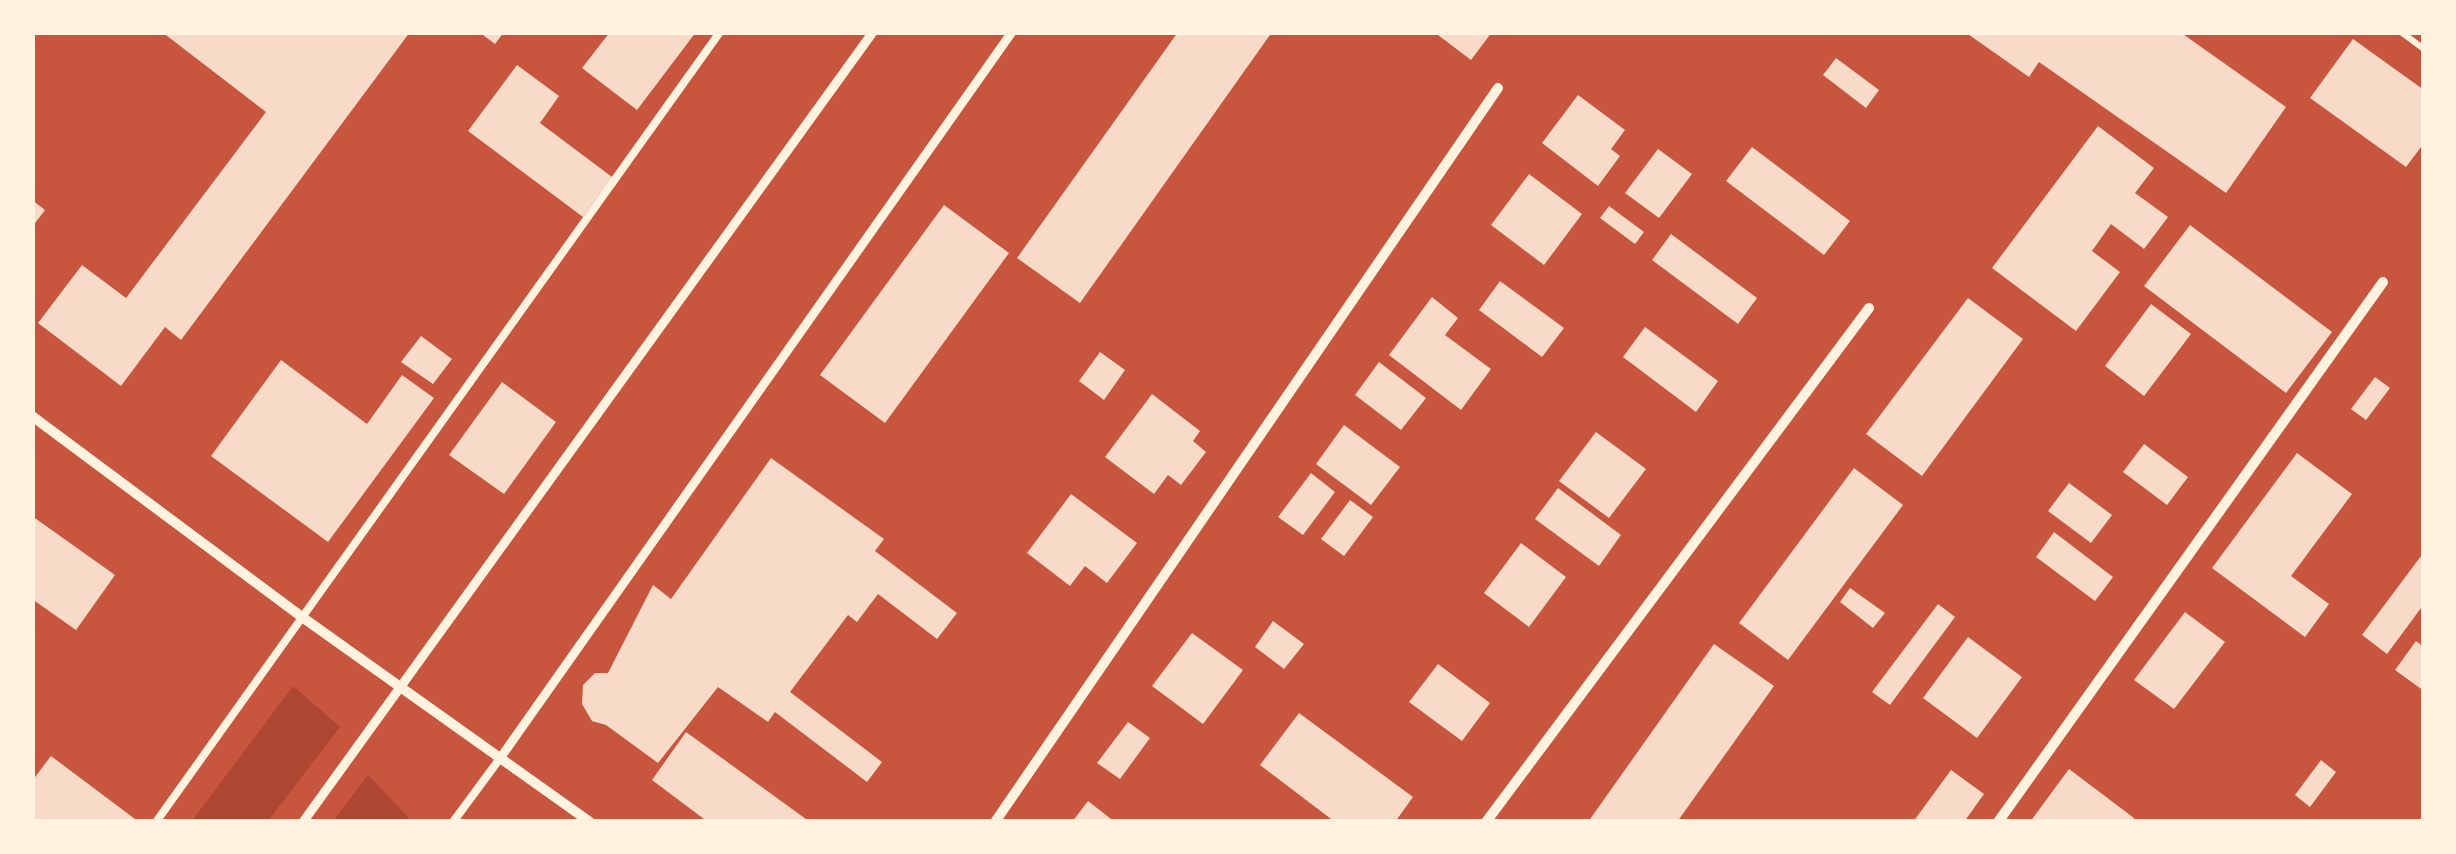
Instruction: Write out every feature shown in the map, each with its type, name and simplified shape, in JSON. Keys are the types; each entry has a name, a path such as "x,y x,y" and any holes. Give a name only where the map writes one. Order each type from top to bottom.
{"street":[{"path":"302,822 873,32"},
{"path":"500,758 1012,32"},
{"path":"995,822 1498,88"},
{"path":"1998,822 2383,282"},
{"path":"1486,822 1869,308"},
{"path":"32,416 302,617 590,822"}],"lane":[{"path":"156,822 720,32"},
{"path":"452,822 500,758"}],"path":[{"path":"2401,32 2424,49"}],"shaded area":[{"path":"293,686 340,727 268,821 192,821"},
{"path":"368,775 408,817 405,821 333,821"}],"building":[{"path":"162,32 410,32 181,340 165,327 121,386 38,323 82,265 126,298 266,112"},
{"path":"479,32 504,32 495,44"},
{"path":"610,32 696,32 637,110 582,68"},
{"path":"1178,32 1272,32 1080,303 1017,258"},
{"path":"1434,32 1492,32 1471,60"},
{"path":"1965,32 2180,32 2286,107 2226,193 2039,62 2029,77"},
{"path":"2353,39 2424,90 2424,143 2406,167 2310,98"},
{"path":"1836,58 1879,90 1866,108 1823,75"},
{"path":"517,65 559,96 540,123 612,177 583,217 468,131"},
{"path":"1578,95 1625,130 1611,149 1620,156 1598,186 1542,143"},
{"path":"2098,126 2154,168 2135,193 2168,217 2144,249 2111,224 2092,251 2120,272 2076,331 1992,268"},
{"path":"1752,147 1850,221 1824,255 1726,181"},
{"path":"1658,149 1692,174 1659,218 1625,193"},
{"path":"1529,174 1582,214 1544,265 1491,225"},
{"path":"32,200 45,210 32,227"},
{"path":"944,205 1009,253 885,423 820,375"},
{"path":"1609,206 1644,232 1635,244 1600,218"},
{"path":"2190,225 2332,332 2286,393 2144,286"},
{"path":"1671,234 1757,298 1738,324 1652,260"},
{"path":"1500,281 1564,328 1542,357 1479,310"},
{"path":"1432,297 1458,318 1445,335 1491,369 1461,410 1389,355"},
{"path":"1968,298 2023,339 1922,476 1866,434"},
{"path":"2151,304 2191,334 2144,396 2105,366"},
{"path":"1645,327 1718,381 1696,412 1623,357"},
{"path":"421,336 452,359 433,384 401,362"},
{"path":"1100,352 1125,370 1104,400 1079,381"},
{"path":"281,360 367,424 402,375 434,398 328,542 211,456"},
{"path":"1379,362 1426,398 1401,430 1355,395"},
{"path":"2375,377 2390,388 2366,420 2351,409"},
{"path":"502,382 556,422 504,494 449,455"},
{"path":"1152,394 1200,431 1193,441 1206,452 1181,485 1168,475 1154,494 1105,457"},
{"path":"1344,425 1400,467 1371,505 1316,464"},
{"path":"1596,432 1646,469 1609,518 1559,481"},
{"path":"2144,444 2188,477 2167,505 2123,472"},
{"path":"2297,453 2352,494 2291,576 2329,604 2305,637 2212,568"},
{"path":"771,458 884,539 875,551 957,613 937,639 878,594 857,622 848,615 790,692 882,762 867,782 775,712 768,722 718,687 658,763 606,725 592,721 582,704 583,685 595,673 608,673 653,585 671,599"},
{"path":"1854,468 1903,505 1788,660 1739,623"},
{"path":"1311,473 1335,492 1303,535 1278,517"},
{"path":"2069,483 2112,515 2091,543 2048,511"},
{"path":"1558,488 1621,535 1599,566 1535,519"},
{"path":"1071,494 1137,543 1107,583 1085,566 1070,586 1027,553"},
{"path":"1350,500 1373,517 1344,556 1321,539"},
{"path":"32,516 115,575 76,630 32,599"},
{"path":"2054,532 2113,577 2095,601 2036,557"},
{"path":"1521,543 1566,577 1529,627 1484,593"},
{"path":"2424,552 2424,604 2387,654 2362,635"},
{"path":"1850,588 1885,613 1873,628 1840,602"},
{"path":"1938,604 1955,617 1890,705 1872,692"},
{"path":"2185,612 2225,642 2174,709 2134,680"},
{"path":"1273,621 1304,644 1284,669 1255,647"},
{"path":"1192,633 1243,670 1203,724 1152,686"},
{"path":"1968,637 2022,677 1977,738 1923,698"},
{"path":"2416,641 2424,647 2424,691 2395,670"},
{"path":"1714,644 1774,686 1677,822 1588,822"},
{"path":"1438,664 1490,703 1462,741 1409,702"},
{"path":"1299,713 1413,797 1395,822 1335,822 1260,765"},
{"path":"1128,722 1150,738 1120,779 1097,763"},
{"path":"686,732 810,822 708,822 652,780"},
{"path":"51,756 139,822 32,822 32,781"},
{"path":"2321,760 2336,772 2310,807 2295,795"},
{"path":"2069,769 2134,818 2131,822 2030,822"},
{"path":"1951,770 1984,794 1964,822 1913,822"},
{"path":"1088,801 1115,822 1072,822"}]}
